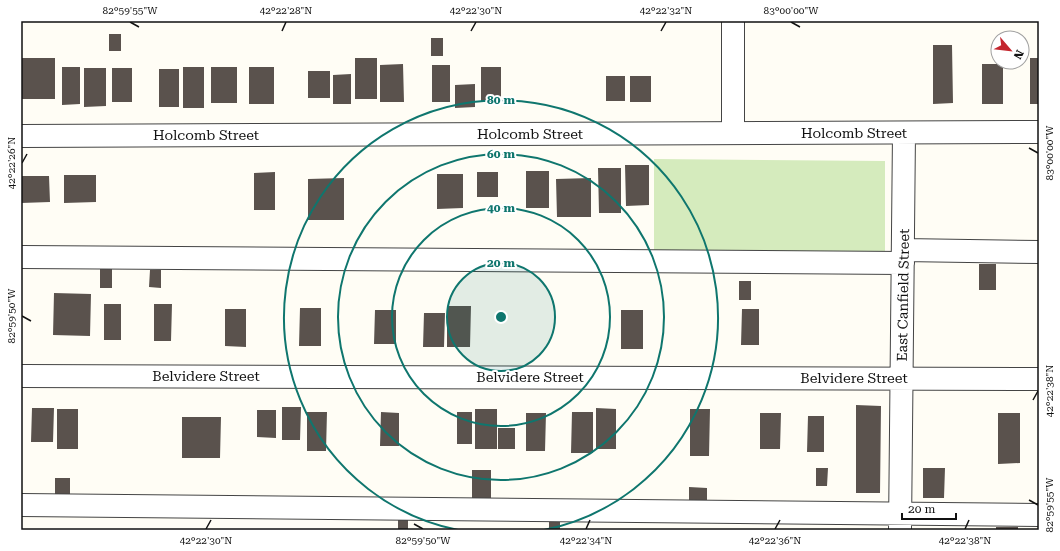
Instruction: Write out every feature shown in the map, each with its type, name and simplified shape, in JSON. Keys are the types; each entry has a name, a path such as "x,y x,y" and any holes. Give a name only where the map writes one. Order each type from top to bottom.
{"street":[{"path":"733,21 733,133"},
{"name":"Holcomb Street","path":"21,136 1039,132"},
{"name":"East Canfield Street","path":"900,521 904,133"},
{"path":"21,257 903,257 1039,252"},
{"name":"Belvidere Street","path":"21,376 1039,379"},
{"path":"21,505 900,521 1039,515"}],"green space":[{"path":"654,159 885,161 885,254 654,253"}],"building":[{"path":"109,34 121,34 121,51 109,51"},
{"path":"431,38 443,38 443,56 431,56"},
{"path":"933,45 952,45 953,103 933,104"},
{"path":"21,58 55,58 55,99 21,99"},
{"path":"355,58 377,58 377,99 355,99"},
{"path":"1030,58 1039,58 1039,104 1030,104"},
{"path":"403,64 404,102 380,102 380,65"},
{"path":"982,64 990,64 990,70 1003,70 1003,104 982,104"},
{"path":"432,65 450,65 450,102 432,102"},
{"path":"62,67 80,67 80,104 62,105"},
{"path":"183,67 204,67 204,108 183,108"},
{"path":"211,67 237,67 237,103 211,103"},
{"path":"249,67 274,67 274,104 249,104"},
{"path":"481,67 501,67 501,102 481,102"},
{"path":"84,68 106,68 106,106 84,107"},
{"path":"112,68 132,68 132,102 112,102"},
{"path":"159,69 179,69 179,107 159,107"},
{"path":"308,71 330,71 330,98 308,98"},
{"path":"351,74 351,104 333,104 333,75"},
{"path":"606,76 625,76 625,101 606,101"},
{"path":"630,76 651,76 651,102 630,102"},
{"path":"475,84 475,107 455,108 455,85"},
{"path":"625,165 649,165 649,205 626,206"},
{"path":"598,168 621,168 621,213 599,213"},
{"path":"526,171 549,171 549,208 526,208"},
{"path":"275,172 275,210 254,210 254,173"},
{"path":"477,172 498,172 498,197 477,197"},
{"path":"437,174 463,174 463,208 437,209"},
{"path":"64,175 96,175 96,202 64,203"},
{"path":"21,176 49,176 50,202 21,203"},
{"path":"344,178 344,220 308,220 308,179"},
{"path":"591,178 591,217 557,217 556,179"},
{"path":"979,264 996,264 996,290 979,290"},
{"path":"100,269 112,269 112,288 100,288"},
{"path":"150,270 161,270 161,288 149,287"},
{"path":"739,281 751,281 751,300 739,300"},
{"path":"54,293 91,294 90,336 53,335"},
{"path":"104,304 121,304 121,340 104,340"},
{"path":"154,304 172,304 171,341 154,341"},
{"path":"447,306 471,306 470,347 447,347"},
{"path":"300,308 321,308 321,346 299,346"},
{"path":"225,309 246,309 246,347 225,346"},
{"path":"742,309 759,309 759,345 741,345"},
{"path":"375,310 396,310 396,344 374,344"},
{"path":"621,310 643,310 643,349 621,349"},
{"path":"424,313 445,313 444,347 423,347"},
{"path":"856,405 881,406 880,493 856,493"},
{"path":"282,407 301,407 300,440 282,440"},
{"path":"32,408 54,408 53,442 31,442"},
{"path":"596,408 616,409 616,449 596,449"},
{"path":"57,409 78,409 78,449 57,449"},
{"path":"475,409 497,409 497,449 475,449"},
{"path":"690,409 710,409 709,456 690,456"},
{"path":"257,410 276,410 276,438 257,437"},
{"path":"307,412 327,412 326,451 307,451"},
{"path":"381,412 399,413 399,446 380,446"},
{"path":"457,412 472,412 472,444 457,444"},
{"path":"572,412 593,412 593,453 571,453"},
{"path":"526,413 546,413 545,451 526,451"},
{"path":"760,413 781,413 780,449 760,449"},
{"path":"998,413 1020,413 1020,463 998,464"},
{"path":"808,416 824,416 824,452 807,452"},
{"path":"182,417 221,417 220,458 182,458"},
{"path":"498,428 515,428 515,449 498,449"},
{"path":"816,468 828,468 827,486 816,486"},
{"path":"923,468 945,468 944,498 923,498"},
{"path":"472,470 491,470 491,500 472,499"},
{"path":"55,478 70,478 70,497 55,497"},
{"path":"689,487 707,488 707,504 689,504"},
{"path":"398,520 408,520 408,530 398,530"},
{"path":"549,520 560,520 560,530 549,530"},
{"path":"996,527 1018,527 1018,530 996,530"}]}
